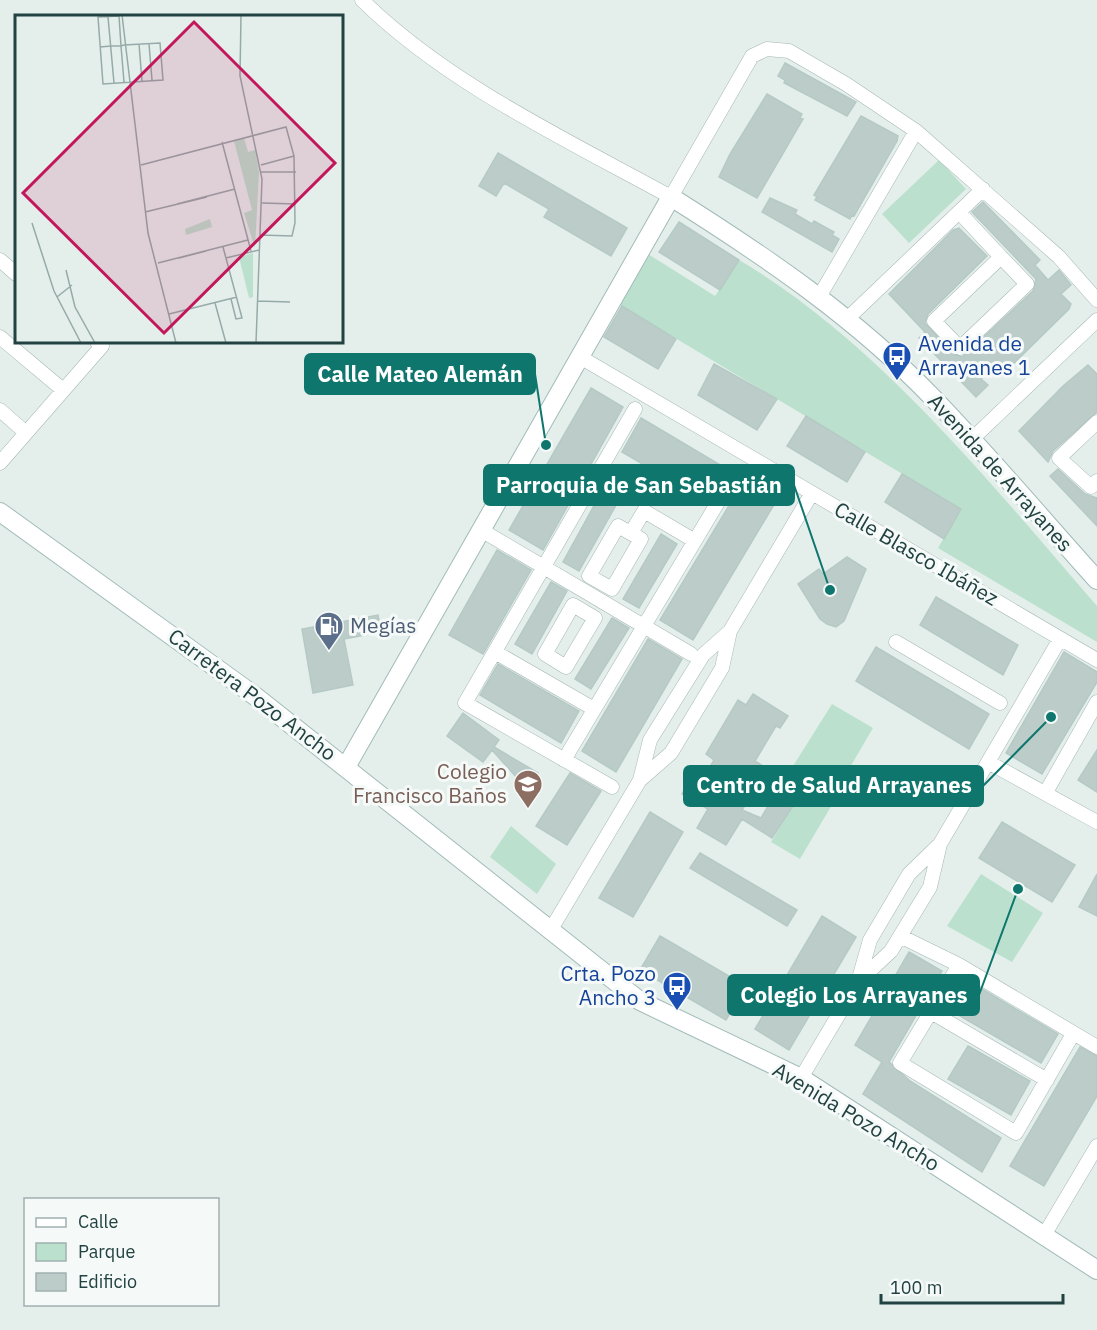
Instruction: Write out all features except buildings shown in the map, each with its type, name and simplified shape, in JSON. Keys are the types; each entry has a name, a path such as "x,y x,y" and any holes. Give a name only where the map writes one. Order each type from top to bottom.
{"main road":[{"name":"Avenida de Arrayanes","path":"671,197 744,243 819,297 846,320 933,398 1095,574"},
{"path":"346,767 671,197"},
{"name":"Carretera Pozo Ancho","path":"0,512 182,642 346,767 524,911"},
{"name":"Avenida Pozo Ancho","path":"524,911 615,983 659,1012 801,1078 1097,1270"}],"street":[{"path":"362,0 390,28 434,61 546,128 671,197 752,56 767,49 789,51 846,84 916,131 1059,257 1097,300"},
{"path":"819,297 916,131"},
{"path":"846,320 983,189"},
{"path":"959,212 1027,284 960,348 934,321 1001,257"},
{"path":"0,260 15,273"},
{"path":"971,440 1097,320"},
{"path":"0,336 63,390"},
{"path":"0,463 99,344"},
{"name":"Calle Blasco Ibáñez","path":"580,357 1097,660"},
{"path":"612,787 465,703 634,409"},
{"path":"0,410 26,433"},
{"path":"1097,422 1059,458 1091,487 1097,481"},
{"path":"564,760 736,472"},
{"path":"640,780 671,753 722,668 730,631 812,493"},
{"path":"631,533 644,511 694,541"},
{"path":"618,526 631,533 641,539 612,589 589,576 618,526"},
{"path":"481,530 697,655 706,666 713,670 722,668"},
{"path":"585,612 602,583"},
{"path":"573,605 585,612 595,618 566,667 545,654 573,605"},
{"path":"550,931 640,780 650,740 697,655 730,631"},
{"path":"801,1078 858,982 870,940 909,874 940,844 1060,639"},
{"path":"896,642 1000,703"},
{"path":"495,652 594,709"},
{"path":"545,681 557,662"},
{"path":"1046,792 1097,702"},
{"path":"650,740 663,736 669,740 671,753"},
{"path":"988,762 1097,822"},
{"path":"858,982 891,951 930,886 940,844"},
{"path":"909,874 909,886 918,892 930,886"},
{"path":"870,940 882,936 890,941 891,951"},
{"path":"900,936 959,965 1097,1047"},
{"path":"959,965 900,1063 1016,1133 1073,1034"},
{"path":"931,1012 1047,1080"},
{"path":"1043,1237 1097,1146"}],"green space":[{"path":"939,160 966,189 909,243 882,214"},
{"path":"648,254 715,296 739,260 790,293 839,332 931,418 1097,606 1097,642 938,548 961,509 620,305"},
{"path":"832,704 873,728 832,798 788,774"},
{"path":"804,787 833,803 800,859 771,842"},
{"path":"511,826 556,864 537,894 490,857"},
{"path":"981,874 1043,913 1012,962 947,926"}],"place":[{"name":"Avenida de Arrayanes 1","path":"897,382"},
{"name":"Calle Mateo Alemán","path":"546,445"},
{"name":"Parroquia de San Sebastián","path":"830,590"},
{"name":"Megías","path":"329,652"},
{"name":"Centro de Salud Arrayanes","path":"1051,717"},
{"name":"Colegio Francisco Baños","path":"528,810"},
{"name":"Colegio Los Arrayanes","path":"1018,889"},
{"name":"Crta. Pozo Ancho 3","path":"677,1012"}]}
